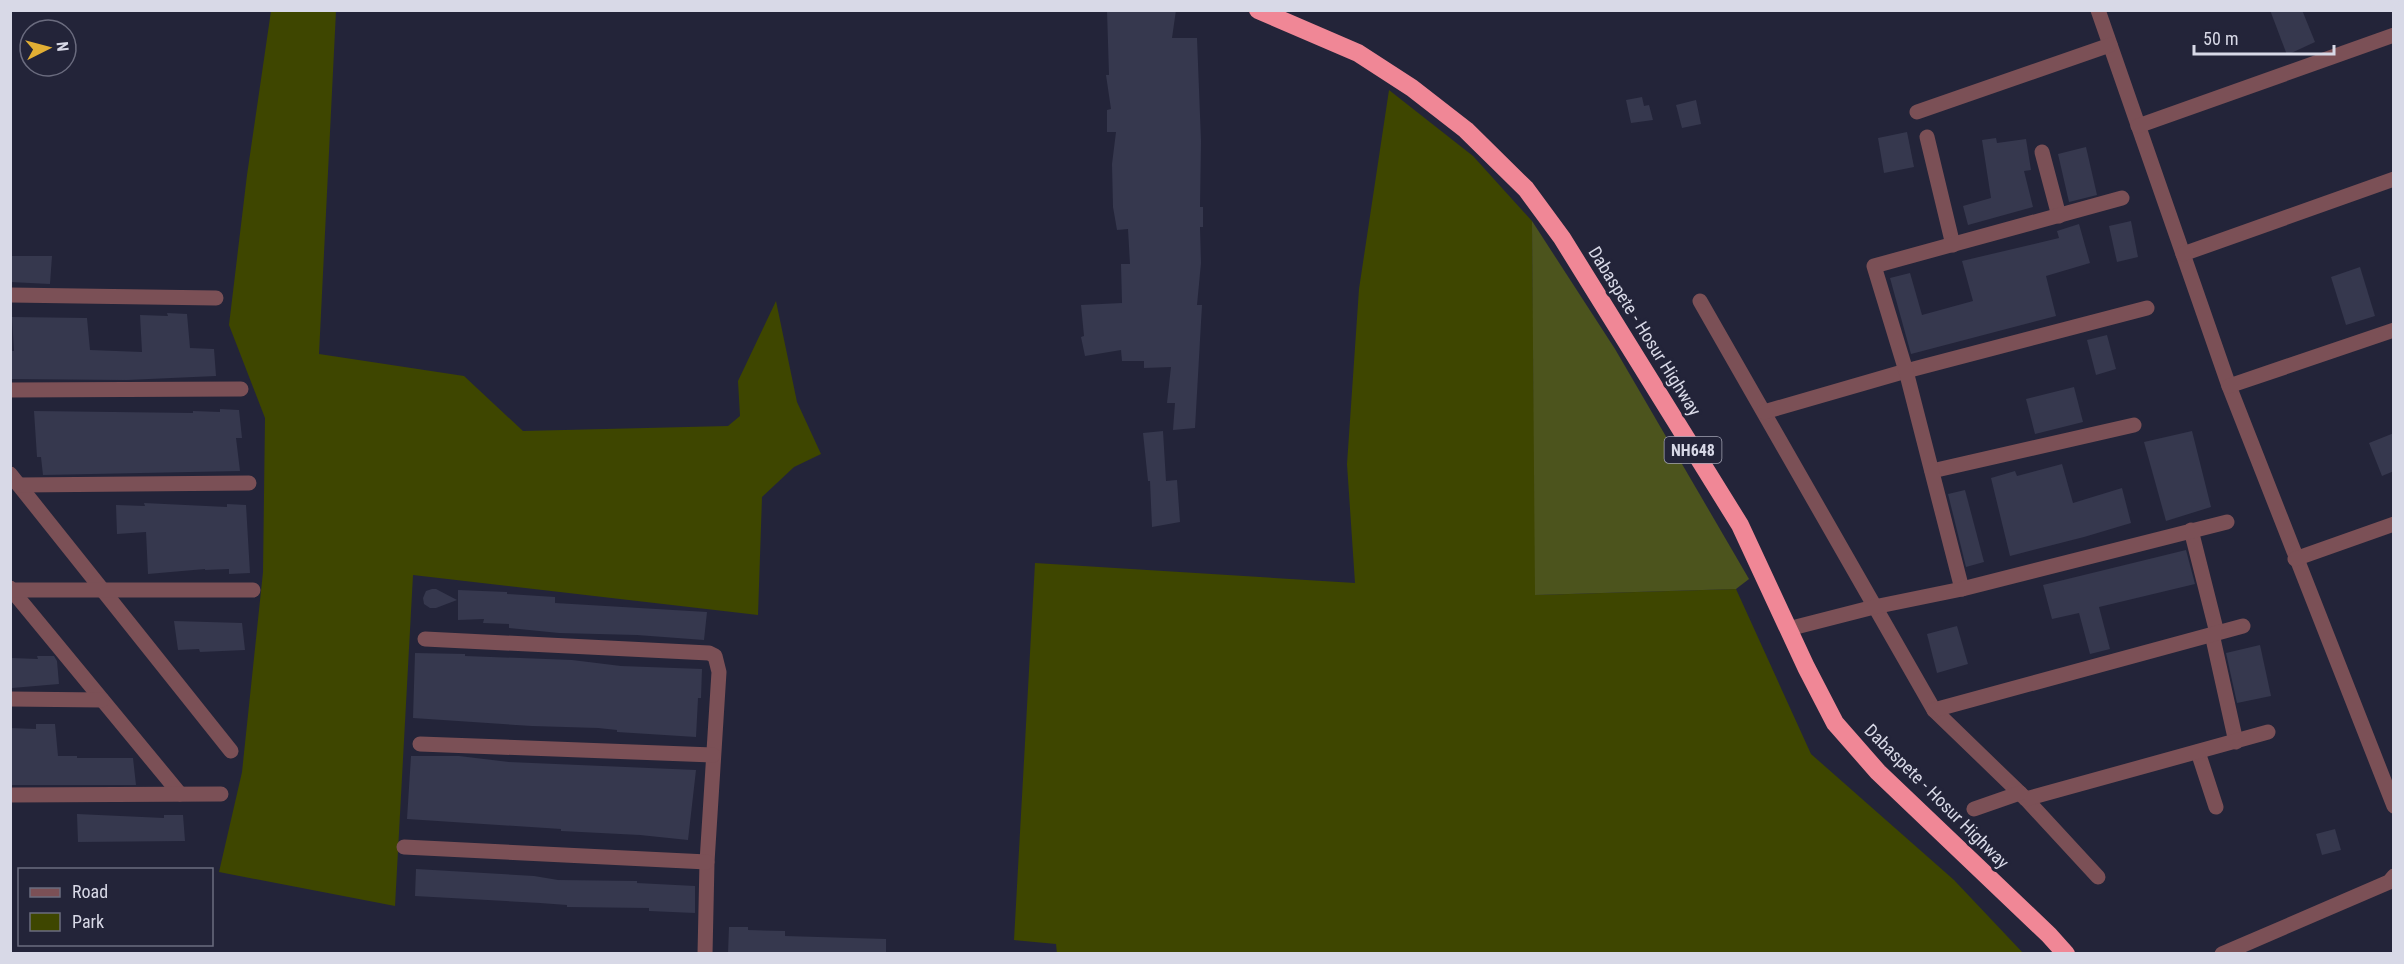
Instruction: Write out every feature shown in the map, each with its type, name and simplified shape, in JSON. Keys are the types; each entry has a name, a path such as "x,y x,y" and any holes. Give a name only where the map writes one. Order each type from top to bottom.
{"highway":[{"name":"Dabaspete - Hosur Highway","path":"1258,10 1358,53 1403,82 1466,130 1526,189 1562,238 1740,525 1835,723 1878,772 2049,935 2066,954"}],"street":[{"path":"2098,10 2229,386 2295,559 2394,806"},
{"path":"2138,126 2394,35"},
{"path":"1917,112 2110,45"},
{"path":"1927,137 1953,245"},
{"path":"2042,152 2059,216"},
{"path":"2183,254 2394,179"},
{"path":"1962,589 1906,370 1874,266 2122,198"},
{"path":"10,295 216,298"},
{"path":"1700,301 1934,710 2023,796 2098,877"},
{"path":"1764,412 1906,370 2147,308"},
{"path":"2229,386 2394,330"},
{"path":"10,390 241,389"},
{"path":"1932,471 2134,425"},
{"path":"15,479 249,483"},
{"path":"15,479 231,751"},
{"path":"1788,629 1874,607 1962,589 2227,522"},
{"path":"2295,559 2394,524"},
{"path":"2192,530 2235,742"},
{"path":"11,589 253,590"},
{"path":"11,589 180,794"},
{"path":"1934,710 2243,626"},
{"path":"425,639 709,653 715,656 719,664 707,862 705,954"},
{"path":"10,699 102,700"},
{"path":"1974,809 2268,732"},
{"path":"420,744 713,755"},
{"path":"2198,752 2217,807"},
{"path":"10,795 221,794"},
{"path":"404,847 707,862"},
{"path":"2222,954 2389,882 2394,876"}],"green space":[{"path":"271,11 336,11 319,354 464,376 523,431 728,426 740,416 738,381 776,301 797,402 821,454 794,467 762,497 758,615 413,575 395,906 219,872 242,772 263,572 265,418 229,325 247,175"},
{"path":"1389,90 1473,156 1532,221 1536,595 1736,589 1811,754 1954,880 2023,953 1057,954 1056,944 1014,940 1035,563 1355,583 1347,464 1359,289"},
{"path":"1532,221 1615,349 1749,579 1736,589 1535,595"}],"building":[{"path":"1107,10 1176,10 1172,38 1197,38 1201,141 1200,207 1203,207 1203,227 1200,227 1201,263 1197,305 1202,305 1195,428 1173,430 1175,403 1167,403 1171,367 1144,368 1144,361 1122,361 1121,350 1085,356 1081,337 1084,336 1081,305 1122,303 1121,264 1130,264 1128,229 1117,230 1113,207 1112,164 1116,132 1107,132 1107,110 1111,109 1106,75 1109,75"},
{"path":"2270,10 2302,10 2315,42 2287,55"},
{"path":"1642,97 1644,106 1649,105 1653,120 1631,123 1626,100"},
{"path":"1696,100 1701,124 1682,128 1676,105"},
{"path":"1907,132 1914,167 1884,173 1878,138"},
{"path":"1996,138 1997,143 2026,139 2031,170 2024,171 2033,207 1968,225 1963,206 1991,198 1982,140"},
{"path":"2086,147 2097,195 2069,202 2058,154"},
{"path":"2131,221 2138,257 2117,262 2109,226"},
{"path":"2079,224 2090,263 2046,276 2056,316 1911,354 1890,278 1910,273 1922,315 1973,301 1962,261 2059,238 2057,231"},
{"path":"10,256 52,256 50,284 10,282"},
{"path":"2360,267 2375,316 2346,325 2331,277"},
{"path":"167,313 187,314 190,348 214,349 216,376 127,380 10,379 10,351 14,351 12,317 87,318 90,350 142,352 140,315 168,316"},
{"path":"2107,335 2116,369 2096,375 2087,340"},
{"path":"2074,387 2083,422 2035,434 2026,399"},
{"path":"220,409 239,410 242,438 236,438 240,471 43,475 41,457 37,457 34,411 193,413 193,411 220,412"},
{"path":"1163,431 1166,481 1177,480 1180,522 1152,527 1150,481 1148,481 1143,433"},
{"path":"2192,431 2211,507 2166,521 2144,442"},
{"path":"2394,433 2394,471 2382,476 2369,443"},
{"path":"2062,464 2073,503 2122,488 2131,523 2010,556 1991,478 2015,471 2017,476"},
{"path":"1965,490 1984,562 1966,567 1948,494"},
{"path":"144,503 227,507 227,504 246,505 250,573 229,574 229,569 205,569 148,574 146,532 117,534 116,505 145,506"},
{"path":"2186,550 2195,584 2099,607 2110,649 2090,654 2079,613 2052,619 2043,585"},
{"path":"432,589 457,600 430,608 424,604 423,598 426,591"},
{"path":"458,590 555,597 555,603 707,612 704,640 559,633 509,628 509,624 483,623 484,619 458,620"},
{"path":"174,621 242,623 245,650 200,652 199,649 178,650"},
{"path":"1957,626 1968,664 1937,673 1927,634"},
{"path":"2260,645 2271,696 2237,703 2226,653"},
{"path":"415,653 702,669 696,737 617,732 617,730 598,728 413,718"},
{"path":"37,656 54,656 57,661 59,684 12,688 11,658 38,659"},
{"path":"36,724 55,724 58,756 133,758 136,785 10,785 10,728 36,729"},
{"path":"411,756 459,756 509,762 696,770 688,840 407,819"},
{"path":"77,814 164,818 164,815 183,815 185,841 78,842"},
{"path":"2335,829 2341,850 2322,855 2316,834"},
{"path":"416,869 534,876 558,880 637,881 637,883 695,886 695,913 649,911 649,908 567,907 567,905 540,903 415,896"},
{"path":"729,927 785,931 785,936 886,939 886,954 728,954"}]}
